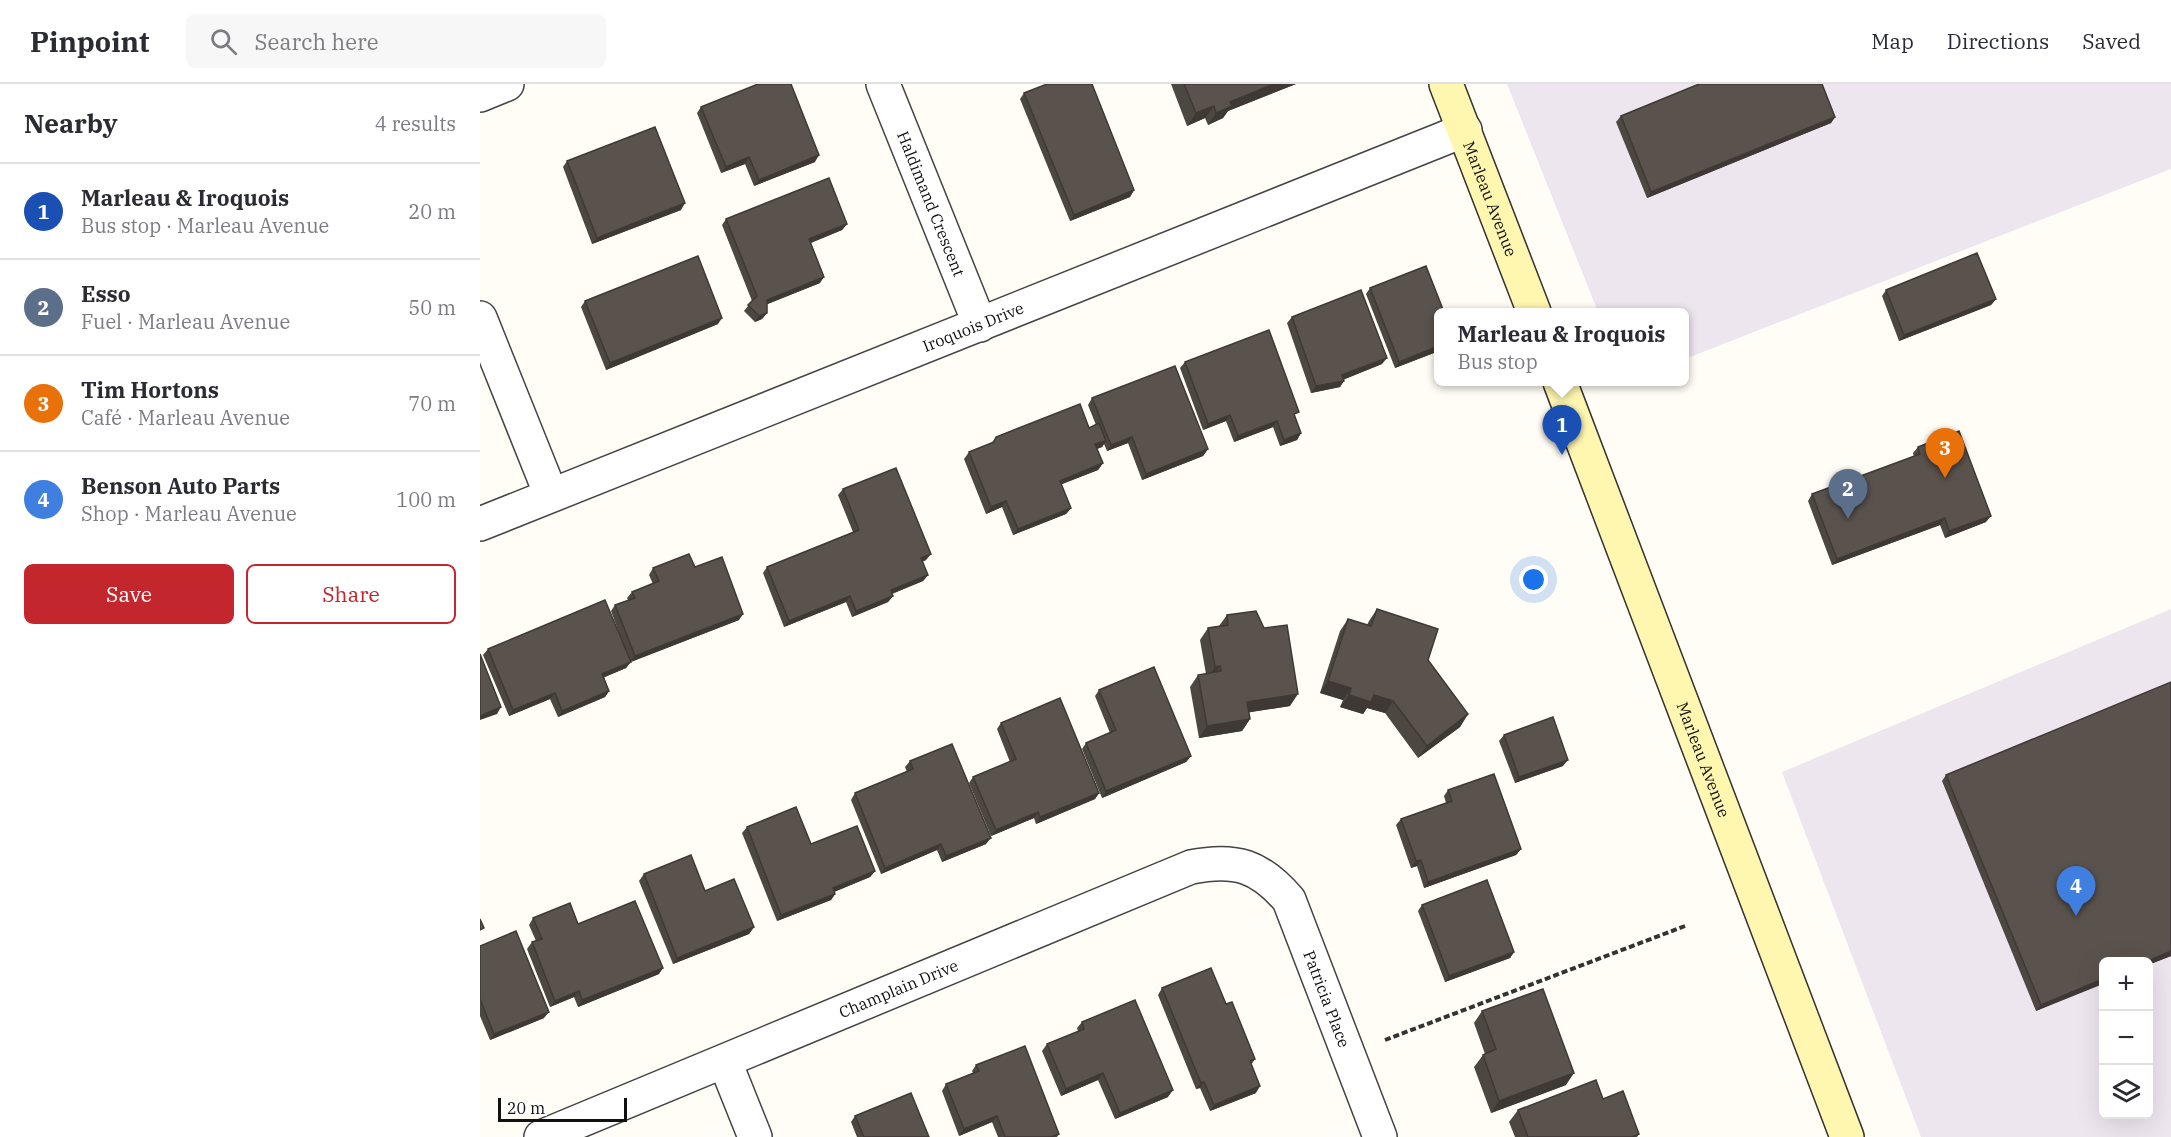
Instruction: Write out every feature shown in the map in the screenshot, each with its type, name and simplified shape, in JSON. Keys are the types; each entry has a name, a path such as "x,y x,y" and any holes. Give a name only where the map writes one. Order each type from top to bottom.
{"main road":[{"name":"Marleau Avenue","path":"1446,84 1532,308"},
{"name":"Marleau Avenue","path":"1562,386 1846,1137"}],"street":[{"path":"480,95 507,84"},
{"name":"Haldimand Crescent","path":"883,84 980,325"},
{"name":"Iroquois Drive","path":"480,524 1465,130"},
{"path":"480,318 551,495"},
{"name":"Champlain Drive","path":"542,1137 1191,867 1214,862 1239,864 1258,871"},
{"name":"Patricia Place","path":"1258,871 1275,883 1289,900 1380,1137"},
{"path":"725,1062 755,1137"}],"path":[{"path":"1348,1054 1685,926"}],"shaded area":[{"path":"1507,84 2171,84 2171,169 1689,357 1689,308 1596,308"},
{"path":"2171,609 2171,1137 1921,1137 1782,772"}],"building":[{"path":"758,84 791,84 819,155 759,180 749,157 726,167 701,107"},
{"path":"1047,84 1092,84 1134,190 1074,215 1024,93"},
{"path":"1184,84 1274,84 1230,102 1232,106 1216,113 1214,106 1196,113"},
{"path":"1699,84 1822,84 1835,117 1651,192 1621,116"},
{"path":"655,127 685,203 597,238 567,161"},
{"path":"829,178 847,224 809,239 824,277 767,300 767,313 759,316 748,305 757,296 726,219"},
{"path":"1977,253 1996,299 1904,335 1886,290"},
{"path":"698,256 722,318 610,363 585,301"},
{"path":"1426,266 1442,308 1434,308 1434,348 1399,362 1370,288"},
{"path":"1361,290 1387,358 1342,375 1344,381 1316,386 1292,317"},
{"path":"1269,330 1299,412 1294,414 1301,433 1284,440 1277,421 1238,436 1230,415 1208,424 1185,362"},
{"path":"1175,366 1208,449 1146,474 1132,437 1111,445 1092,398"},
{"path":"1080,404 1089,428 1099,423 1106,441 1095,444 1103,463 1060,481 1071,508 1018,529 1006,501 991,507 969,452 994,442 996,437"},
{"path":"1959,431 1991,516 1949,531 1945,518 1837,559 1812,494 1920,454 1918,447"},
{"path":"896,468 931,554 921,558 928,575 891,590 893,596 856,611 850,596 789,621 767,567 859,530 843,489"},
{"path":"689,554 695,567 722,557 743,614 635,656 615,605 635,598 632,592 659,581 653,568"},
{"path":"605,600 631,662 602,674 609,691 562,711 555,693 513,710 488,649"},
{"path":"1377,609 1438,629 1428,660 1468,714 1427,746 1393,701 1374,695 1371,702 1349,695 1351,688 1328,681 1348,619 1371,626"},
{"path":"1256,611 1264,628 1287,625 1298,694 1247,702 1250,719 1207,726 1198,675 1221,671 1220,666 1215,667 1208,628 1228,625 1227,615"},
{"path":"480,654 501,707 480,716"},
{"path":"1154,667 1191,756 1106,791 1086,743 1116,730 1099,690"},
{"path":"2171,682 2171,951 2153,959 2153,957 2099,957 2099,981 2041,1005 1946,775"},
{"path":"1060,698 1099,793 1040,817 1038,812 996,830 973,777 1016,759 1001,723"},
{"path":"1553,717 1568,760 1519,777 1504,735"},
{"path":"952,744 991,838 946,856 941,844 885,868 855,793 913,769 910,761"},
{"path":"1494,774 1521,849 1428,882 1421,860 1416,861 1401,819 1452,801 1448,790"},
{"path":"796,807 811,844 857,826 875,871 833,888 835,894 781,915 747,827"},
{"path":"691,855 705,891 734,879 754,927 677,958 644,874"},
{"path":"1487,880 1514,952 1449,976 1422,905"},
{"path":"635,901 663,968 582,1000 579,991 555,1001 532,942 542,939 533,918 570,903 578,924"},
{"path":"516,931 549,1012 494,1034 480,999 480,946"},
{"path":"1211,968 1226,1004 1232,1002 1255,1059 1250,1061 1260,1086 1214,1105 1204,1082 1201,1083 1162,988"},
{"path":"1543,989 1574,1073 1499,1101 1483,1055 1496,1049 1482,1011"},
{"path":"1135,1000 1173,1090 1120,1113 1103,1073 1066,1089 1047,1044 1084,1029 1082,1022"},
{"path":"1025,1046 1059,1134 1051,1137 1005,1137 997,1116 964,1129 946,1084 979,1071 976,1065"},
{"path":"1596,1080 1603,1099 1623,1091 1639,1134 1632,1137 1528,1137 1518,1110"},
{"path":"911,1093 929,1137 864,1137 855,1116"}],"place":[{"name":"Marleau & Iroquois","path":"1562,455"},
{"name":"Tim Hortons","path":"1945,478"},
{"name":"Esso","path":"1848,519"},
{"name":"Benson Auto Parts","path":"2076,916"}]}
